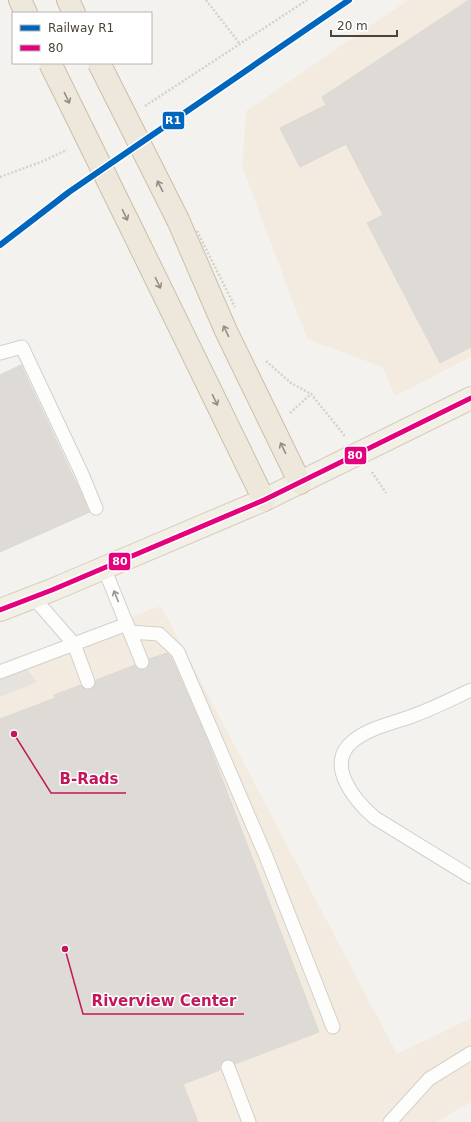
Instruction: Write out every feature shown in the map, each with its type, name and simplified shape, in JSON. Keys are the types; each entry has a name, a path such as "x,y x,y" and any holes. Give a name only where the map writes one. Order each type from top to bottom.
{"highway":[{"path":"20,0 26,12"},
{"path":"68,0 74,12"},
{"path":"50,64 264,500"},
{"path":"100,64 178,220 226,332 300,483"}],"main road":[{"path":"0,610 104,568 264,500 471,398"}],"lane":[{"path":"0,353 22,347 81,472 96,508"},
{"path":"104,568 142,662"},
{"path":"33,597 74,644 88,682"},
{"path":"0,672 74,644 128,628 159,634 178,652 265,854 333,1027"},
{"path":"471,690 428,711 361,736 346,747 342,765 347,786 364,808 375,818 471,877"},
{"path":"390,1122 429,1079 471,1053"},
{"path":"228,1067 249,1122"}],"path":[{"path":"206,0 240,44"},
{"path":"139,109 307,0"},
{"path":"0,177 41,162 68,149"},
{"path":"235,307 238,313"},
{"path":"263,356 267,362 291,383 311,394 359,454 386,493"},
{"path":"273,428 311,394"}],"shaded area":[{"path":"408,0 471,0 471,357 395,396 382,367 307,339 242,166 246,111"},
{"path":"161,606 397,1054 471,1018 471,1102 436,1122 0,1122 0,663"},
{"path":"26,668 37,682 0,697 0,678"}],"building":[{"path":"471,0 471,347 440,363 367,223 383,215 346,144 300,167 280,128 326,105 322,97"},
{"path":"21,365 90,512 0,552 0,375"},
{"path":"167,653 171,657 206,737 319,1032 235,1064 230,1059 225,1060 220,1065 220,1070 183,1084 198,1122 0,1122 0,719 55,698 54,695 81,685 86,690 91,689 94,687 96,680 135,665 137,668 145,670 148,667 149,659"}],"rail line":[{"name":"R1","path":"0,245 69,192 349,0"}],"transit line":[{"name":"80","path":"0,610 52,590 264,500 471,398"}],"place":[{"name":"B-Rads","path":"14,734"},
{"name":"Riverview Center","path":"65,949"}]}
